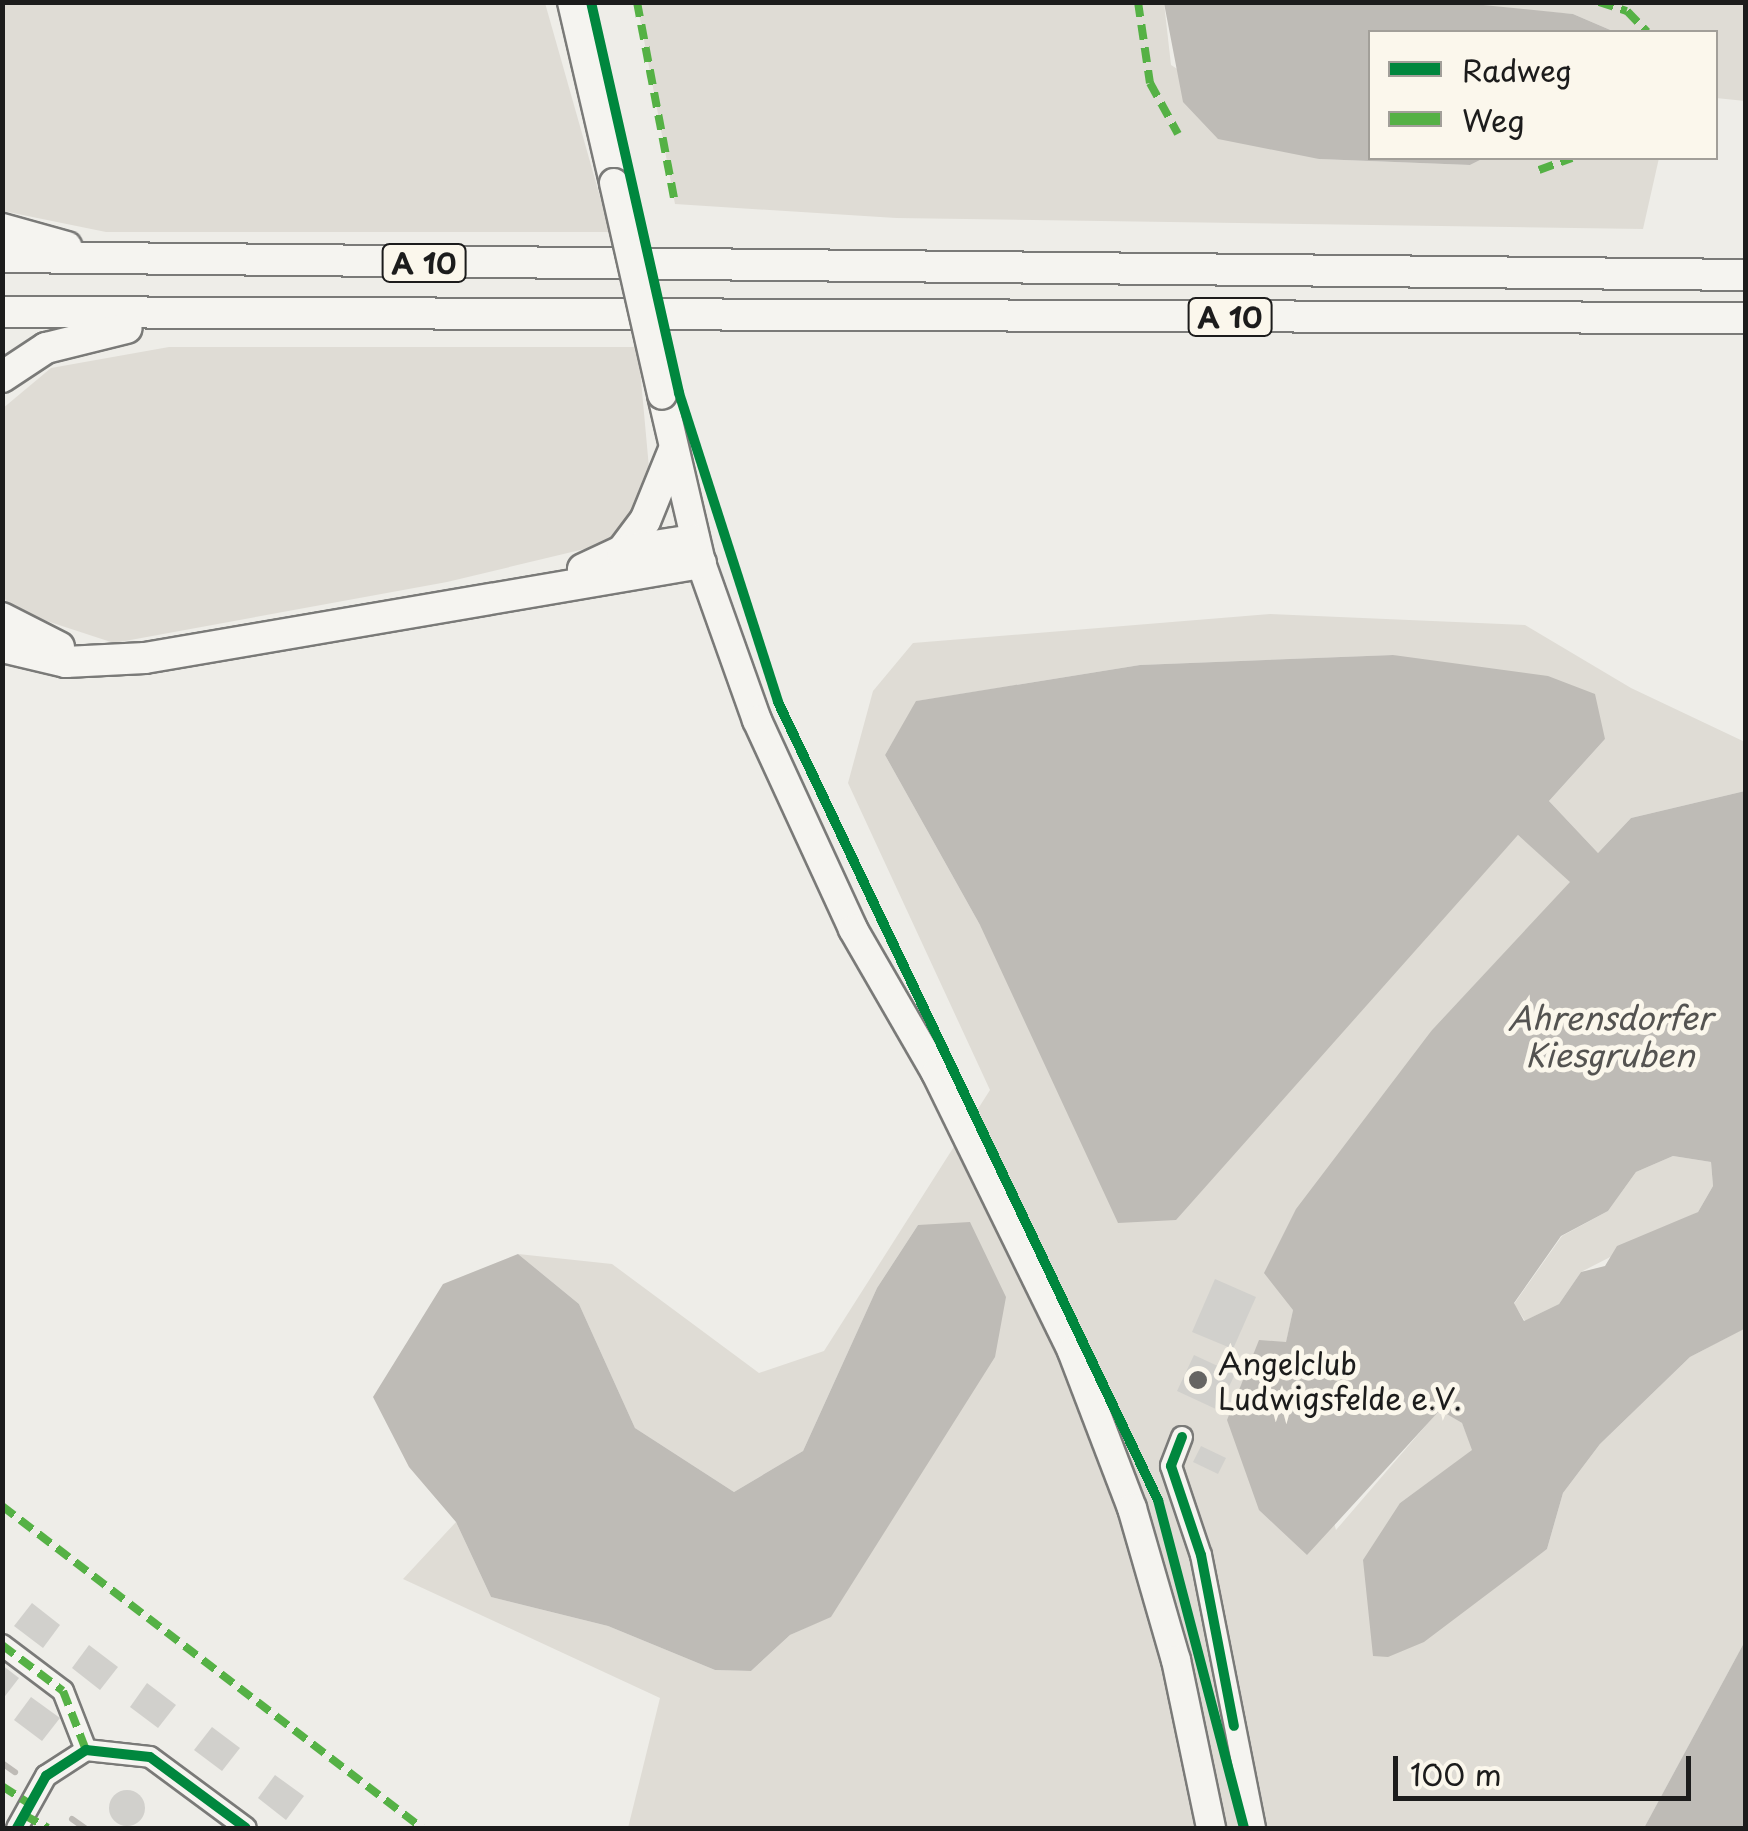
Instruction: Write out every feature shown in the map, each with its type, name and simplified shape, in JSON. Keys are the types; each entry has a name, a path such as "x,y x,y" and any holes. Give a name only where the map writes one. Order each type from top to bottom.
{"highway":[{"path":"2,229 118,260"},
{"name":"A 10","path":"2,257 1746,274"},
{"name":"A 10","path":"2,312 1746,318"},
{"path":"2,377 46,348 94,333 218,315"},
{"path":"622,552 644,521 673,452"},
{"path":"528,587 622,552 698,552"},
{"path":"2,647 66,662 104,660 528,587 698,552"},
{"path":"2,618 29,636 104,660"}],"main road":[{"path":"572,2 698,552 757,720 853,929 936,1073 1072,1352 1165,1622 1211,1828"}],"street":[{"path":"1182,1437 1172,1466 1201,1554 1255,1828"},
{"path":"2,1645 62,1691 86,1750"},
{"path":"17,1828 46,1776 86,1750 150,1756 246,1828"}],"shaded area":[{"path":"2,3 545,3 610,232 106,232 3,211"},
{"path":"637,3 1164,3 1171,65 1319,159 1470,165 1480,160 1659,160 1643,229 896,218 675,204"},
{"path":"1439,3 1745,3 1745,101 1718,98 1718,30 1610,30 1573,14"},
{"path":"169,347 638,347 650,479 618,541 447,582 114,643 10,609 3,595 2,409 51,368"},
{"path":"1270,614 1525,625 1631,688 1745,742 1745,791 1631,818 1598,853 1549,801 1605,739 1393,655 1140,665 917,701 885,755 980,925 1363,1006 1518,835 1571,882 1432,1030 1293,1310 1286,1343 1336,1530 1440,1409 1462,1423 1473,1450 1400,1503 1503,1578 1547,1549 1563,1493 1600,1444 1690,1357 1745,1328 1745,1641 1644,1828 628,1828 660,1698 403,1579 456,1522 491,1597 608,1626 715,1670 751,1671 790,1635 831,1616 994,1357 918,1225 877,1288 803,1451 734,1492 635,1428 579,1304 518,1254 612,1264 759,1373 824,1351 990,1090 848,783 873,691 913,643"},
{"path":"1673,1156 1711,1162 1713,1186 1698,1212 1581,1272 1559,1304 1525,1321 1514,1304 1562,1236 1608,1211 1636,1172"}],"water":[{"path":"1164,3 1473,4 1573,14 1610,30 1368,30 1368,160 1480,160 1470,165 1319,159 1218,139 1183,102"},
{"name":"Ahrensdorfer Kiesgruben","path":"1393,655 1548,676 1595,694 1605,739 1549,801 1598,853 1631,818 1745,791 1746,1328 1690,1357 1600,1444 1563,1493 1547,1549 1424,1642 1388,1657 1373,1656 1363,1560 1400,1503 1472,1450 1462,1423 1440,1410 1307,1555 1259,1510 1227,1420 1259,1340 1286,1342 1293,1310 1264,1273 1296,1209 1432,1030 1570,882 1518,835 1176,1220 1118,1223 980,925 885,755 916,701 1140,665","holes":["1673,1156 1711,1162 1713,1186 1698,1212 1617,1246 1605,1266 1581,1272 1559,1304 1524,1321 1514,1303 1561,1236 1608,1211 1636,1172"]},
{"path":"970,1222 1006,1297 995,1357 831,1617 790,1635 751,1671 715,1670 608,1626 491,1597 456,1522 409,1467 373,1397 443,1284 518,1254 579,1304 635,1428 734,1492 803,1451 877,1288 918,1225"},
{"path":"1745,1641 1745,1828 1644,1828"}],"building":[{"path":"1215,1279 1256,1297 1233,1349 1192,1332"},
{"path":"1194,1355 1235,1374 1218,1410 1177,1391"},
{"path":"1201,1446 1226,1458 1218,1474 1193,1462"},
{"path":"32,1603 60,1625 43,1648 14,1626"},
{"path":"89,1645 118,1667 100,1690 72,1668"},
{"path":"2,1665 19,1678 2,1700"},
{"path":"147,1683 176,1705 158,1728 130,1707"},
{"path":"31,1697 60,1718 42,1741 14,1720"},
{"path":"212,1727 240,1748 222,1771 194,1750"},
{"path":"275,1775 304,1796 286,1820 258,1798"},
{"path":"127,1790 140,1795 145,1808 140,1821 127,1826 114,1821 109,1808 114,1795"}],"waterway":[{"path":"2,1763 15,1772"},
{"path":"72,1819 85,1828"}],"marked path":[{"path":"637,2 675,204"},
{"path":"1138,2 1150,83 1178,134"},
{"path":"1599,2 1627,11 1645,30"},
{"path":"1539,170 1566,160"},
{"path":"2,1506 422,1828"},
{"path":"2,1645 63,1691 86,1750"},
{"path":"2,1786 30,1804"},
{"path":"24,1815 48,1828"}],"cycle path":[{"path":"591,2 679,393 778,702 1158,1500 1244,1828"},
{"path":"1182,1437 1171,1466 1201,1555 1234,1726"},
{"path":"17,1828 46,1776 86,1750 150,1757 246,1828"}],"place":[{"name":"Angelclub Ludwigsfelde e.V.","path":"1198,1380"}]}
